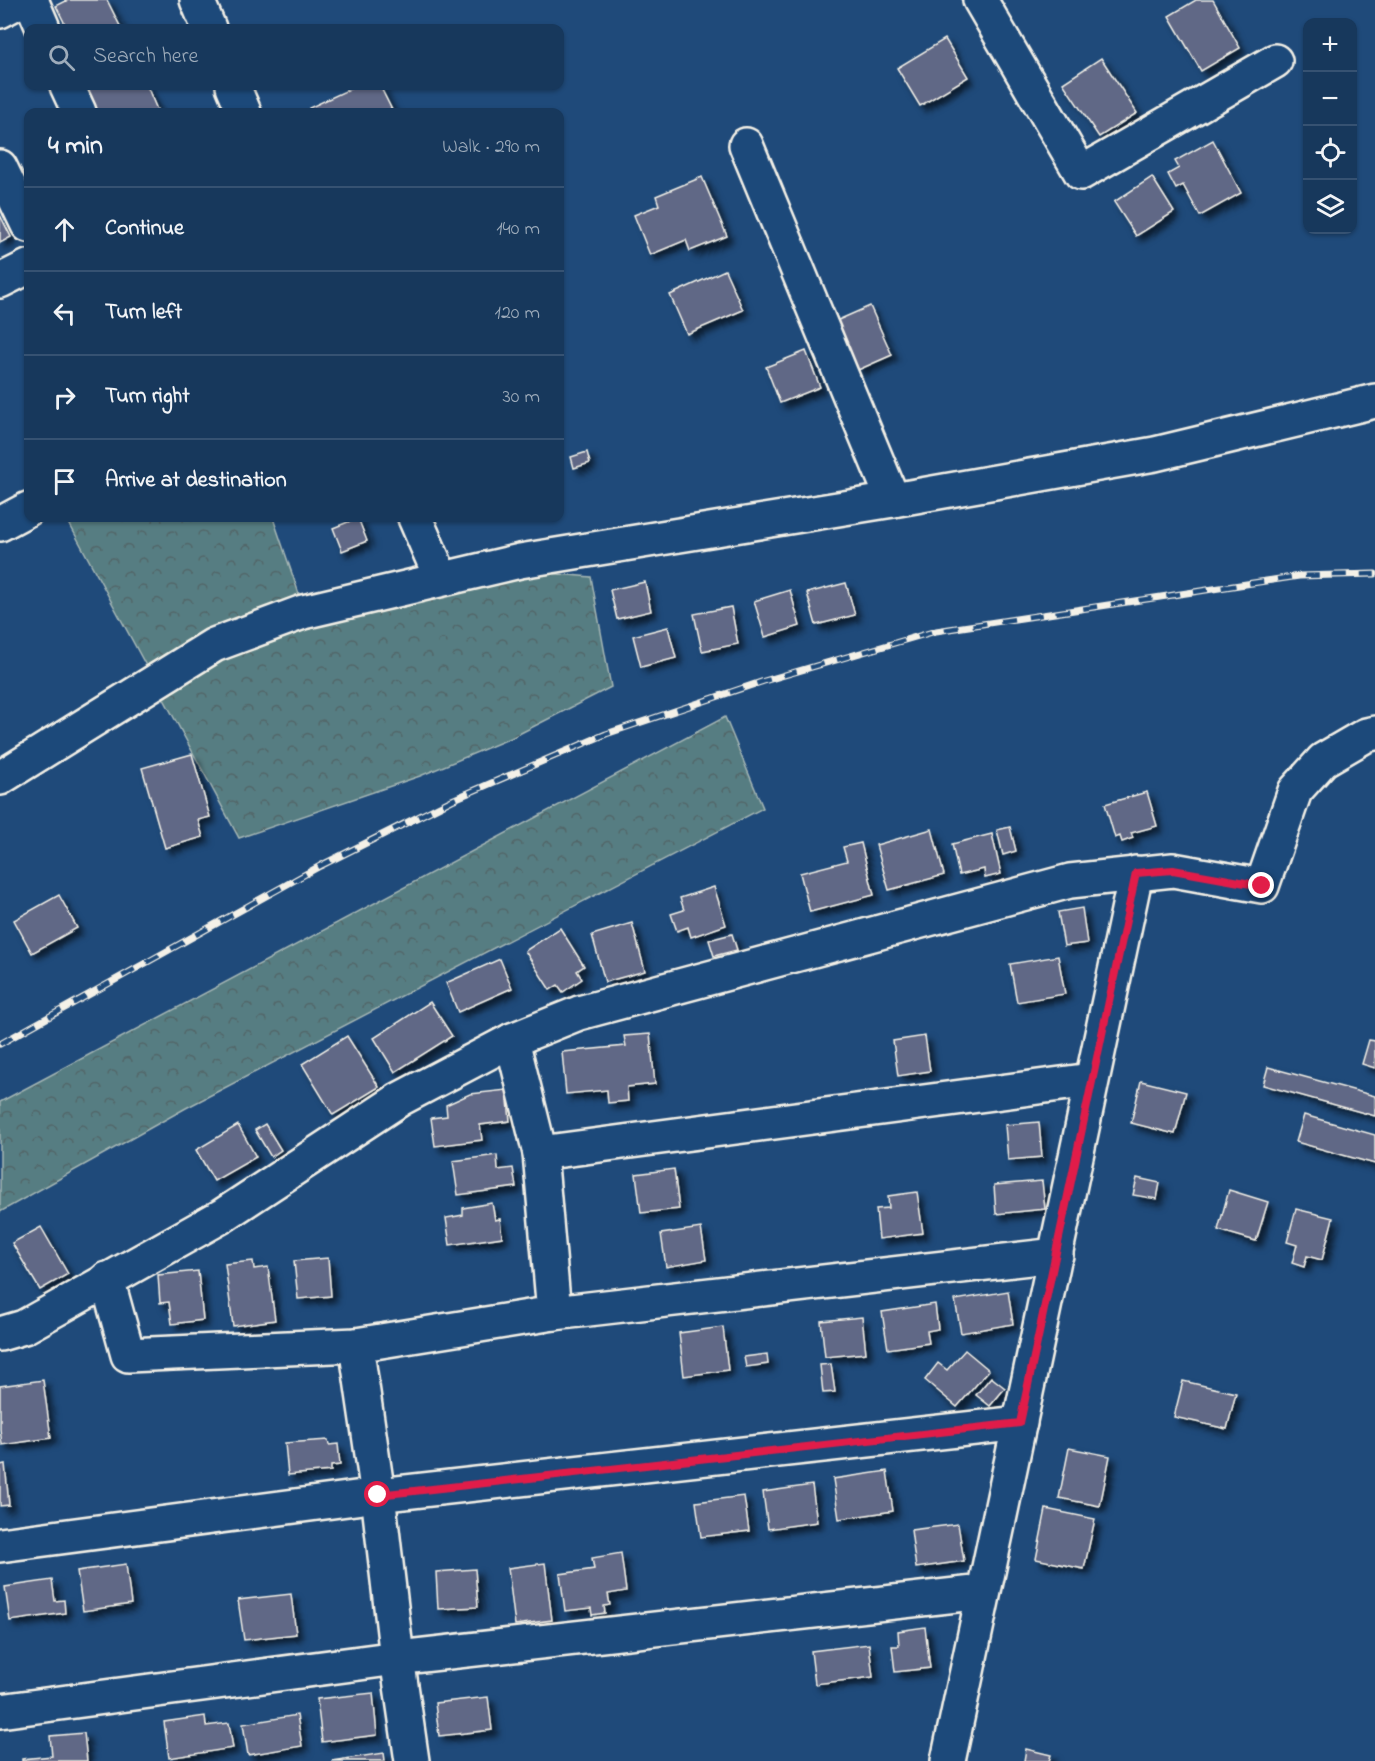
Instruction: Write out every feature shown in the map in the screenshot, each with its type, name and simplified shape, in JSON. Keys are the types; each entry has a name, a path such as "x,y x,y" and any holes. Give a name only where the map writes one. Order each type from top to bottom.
{"street":[{"path":"0,11 21,0"},
{"path":"31,0 41,24"},
{"path":"197,0 207,24"},
{"path":"980,0 1081,173 1275,62"},
{"path":"69,90 77,108"},
{"path":"235,90 242,108"},
{"path":"746,145 892,500"},
{"path":"0,167 24,217"},
{"path":"0,281 24,269"},
{"path":"0,778 214,645 303,612 520,561 1155,454 1375,401"},
{"path":"0,524 24,511"},
{"path":"417,522 441,578"},
{"path":"0,1334 24,1327 222,1216 400,1099 512,1040 579,1014 1070,881 1173,870 1262,886 1294,791 1323,760 1366,735 1375,733"},
{"path":"948,1761 1136,873"},
{"path":"512,1040 540,1153 554,1313"},
{"path":"540,1153 1091,1080"},
{"path":"107,1280 128,1355 356,1345 554,1313 1056,1256"},
{"path":"356,1345 412,1761"},
{"path":"0,1545 378,1495 1020,1423"},
{"path":"0,1711 397,1658 983,1593"}],"green space":[{"path":"74,522 274,522 309,623 535,572 591,577 611,687 511,738 420,776 239,838 70,525"},
{"path":"725,717 763,808 186,1108 0,1212 0,1102"}],"building":[{"path":"68,0 107,0 119,24 65,24 56,6"},
{"path":"1196,0 1213,0 1240,48 1201,71 1169,16"},
{"path":"945,39 968,77 920,106 897,68"},
{"path":"1101,58 1137,113 1099,137 1063,83"},
{"path":"87,90 149,90 156,108 95,108"},
{"path":"347,90 382,90 391,108 309,108"},
{"path":"1213,140 1241,193 1200,216 1183,185 1176,189 1168,174 1179,168 1175,161"},
{"path":"702,177 727,236 690,251 686,240 650,255 634,215 659,205 656,196"},
{"path":"1152,177 1174,212 1136,236 1114,202"},
{"path":"0,215 11,237 0,243"},
{"path":"725,270 743,310 687,334 670,295"},
{"path":"870,306 892,355 858,370 836,321"},
{"path":"806,351 820,387 780,403 766,367"},
{"path":"587,452 590,463 574,468 571,457"},
{"path":"348,522 360,522 367,541 342,551 333,528"},
{"path":"645,582 651,611 617,619 610,590"},
{"path":"846,583 855,615 816,625 807,593"},
{"path":"790,590 800,626 765,637 754,601"},
{"path":"731,607 738,644 702,651 694,614"},
{"path":"668,627 676,658 641,667 633,636"},
{"path":"192,754 210,817 198,820 203,837 165,848 142,768"},
{"path":"1147,792 1157,826 1131,833 1133,838 1122,842 1120,836 1115,838 1105,804"},
{"path":"1010,827 1016,851 1003,855 997,830"},
{"path":"932,829 944,875 889,890 876,845"},
{"path":"992,834 1001,874 985,878 984,869 959,875 952,844"},
{"path":"861,843 874,895 810,912 800,873 847,861 843,847"},
{"path":"714,887 726,925 691,937 688,927 677,931 671,914 684,910 680,898"},
{"path":"59,895 77,928 32,953 14,920"},
{"path":"1082,908 1087,943 1064,946 1058,912"},
{"path":"632,923 645,971 605,982 592,935"},
{"path":"560,928 584,966 577,971 582,979 563,992 558,985 550,990 525,951"},
{"path":"732,934 737,950 714,956 709,940"},
{"path":"1058,956 1065,994 1017,1002 1010,964"},
{"path":"500,959 512,988 458,1012 446,983"},
{"path":"430,1002 452,1036 395,1072 374,1038"},
{"path":"650,1034 655,1084 627,1087 628,1101 608,1103 607,1090 566,1094 562,1052 626,1046 624,1036"},
{"path":"347,1036 379,1087 333,1115 302,1064"},
{"path":"925,1036 930,1071 898,1076 893,1041"},
{"path":"1369,1040 1375,1041 1375,1068 1362,1064"},
{"path":"1268,1067 1375,1096 1375,1116 1263,1085"},
{"path":"1141,1081 1186,1092 1175,1134 1131,1123"},
{"path":"507,1090 510,1121 480,1125 482,1140 435,1146 431,1118 447,1116 446,1105 470,1094"},
{"path":"1304,1115 1375,1135 1375,1164 1296,1142"},
{"path":"1039,1122 1042,1157 1008,1160 1005,1125"},
{"path":"265,1124 281,1150 271,1157 255,1130"},
{"path":"238,1125 256,1157 214,1181 196,1150"},
{"path":"497,1155 498,1170 513,1168 516,1187 458,1195 453,1161"},
{"path":"674,1169 679,1209 641,1213 636,1174"},
{"path":"1137,1178 1160,1183 1157,1199 1133,1195"},
{"path":"1042,1181 1045,1209 996,1214 994,1185"},
{"path":"1229,1190 1268,1202 1256,1241 1218,1230"},
{"path":"917,1192 923,1233 879,1239 876,1209 889,1208 888,1196"},
{"path":"492,1203 495,1220 500,1219 502,1237 450,1245 446,1218 463,1215 463,1208"},
{"path":"1296,1209 1333,1218 1322,1260 1307,1256 1304,1267 1292,1263 1297,1245 1287,1242"},
{"path":"41,1227 68,1274 40,1290 12,1243"},
{"path":"701,1228 706,1260 666,1267 661,1234"},
{"path":"328,1258 331,1296 298,1299 294,1261"},
{"path":"253,1261 254,1269 268,1267 275,1320 233,1326 225,1264"},
{"path":"198,1271 203,1320 172,1324 169,1302 160,1303 158,1275"},
{"path":"1008,1291 1013,1324 961,1333 955,1300"},
{"path":"935,1304 938,1329 927,1331 929,1343 888,1349 882,1312"},
{"path":"862,1317 866,1353 825,1357 821,1321"},
{"path":"723,1327 728,1370 684,1376 679,1333"},
{"path":"965,1350 989,1370 957,1407 925,1380 938,1363 947,1370"},
{"path":"767,1354 768,1364 746,1367 744,1357"},
{"path":"831,1364 835,1392 823,1393 820,1365"},
{"path":"991,1377 1005,1388 990,1406 976,1395"},
{"path":"43,1380 51,1438 2,1445 0,1386"},
{"path":"1183,1381 1236,1393 1227,1429 1174,1417"},
{"path":"328,1440 329,1445 338,1444 340,1465 331,1466 331,1471 288,1475 285,1443"},
{"path":"1069,1448 1110,1456 1100,1506 1059,1498"},
{"path":"5,1464 9,1505 0,1506 0,1465"},
{"path":"887,1471 893,1511 839,1519 833,1479"},
{"path":"812,1485 817,1522 768,1529 763,1492"},
{"path":"744,1496 749,1531 701,1537 696,1502"},
{"path":"1046,1509 1095,1519 1084,1569 1036,1559"},
{"path":"958,1524 964,1561 916,1568 911,1530"},
{"path":"621,1553 626,1591 608,1594 610,1605 604,1606 605,1613 592,1615 591,1608 565,1611 560,1574 594,1569 592,1558"},
{"path":"545,1563 552,1620 515,1625 508,1568"},
{"path":"126,1564 131,1604 83,1611 77,1571"},
{"path":"475,1569 478,1607 438,1609 436,1572"},
{"path":"52,1580 55,1601 64,1600 65,1613 10,1621 5,1587"},
{"path":"291,1594 296,1634 244,1640 238,1600"},
{"path":"925,1627 930,1668 895,1672 892,1646 899,1646 898,1631"},
{"path":"869,1644 873,1677 815,1684 811,1651"},
{"path":"373,1693 377,1735 322,1742 317,1699"},
{"path":"488,1697 492,1730 439,1736 435,1703"},
{"path":"297,1715 302,1746 248,1755 243,1724"},
{"path":"205,1716 206,1726 229,1723 233,1748 169,1758 164,1722"},
{"path":"84,1733 87,1761 22,1761 22,1759 52,1756 50,1736"},
{"path":"1026,1749 1051,1755 1049,1761 1024,1761"},
{"path":"384,1753 385,1761 331,1761"}],"railway":[{"path":"0,1044 320,866 452,800 606,734 764,681 936,631 1299,576 1375,574"}],"route":[{"path":"378,1495 1020,1423 1136,873 1173,870 1262,886"}]}
